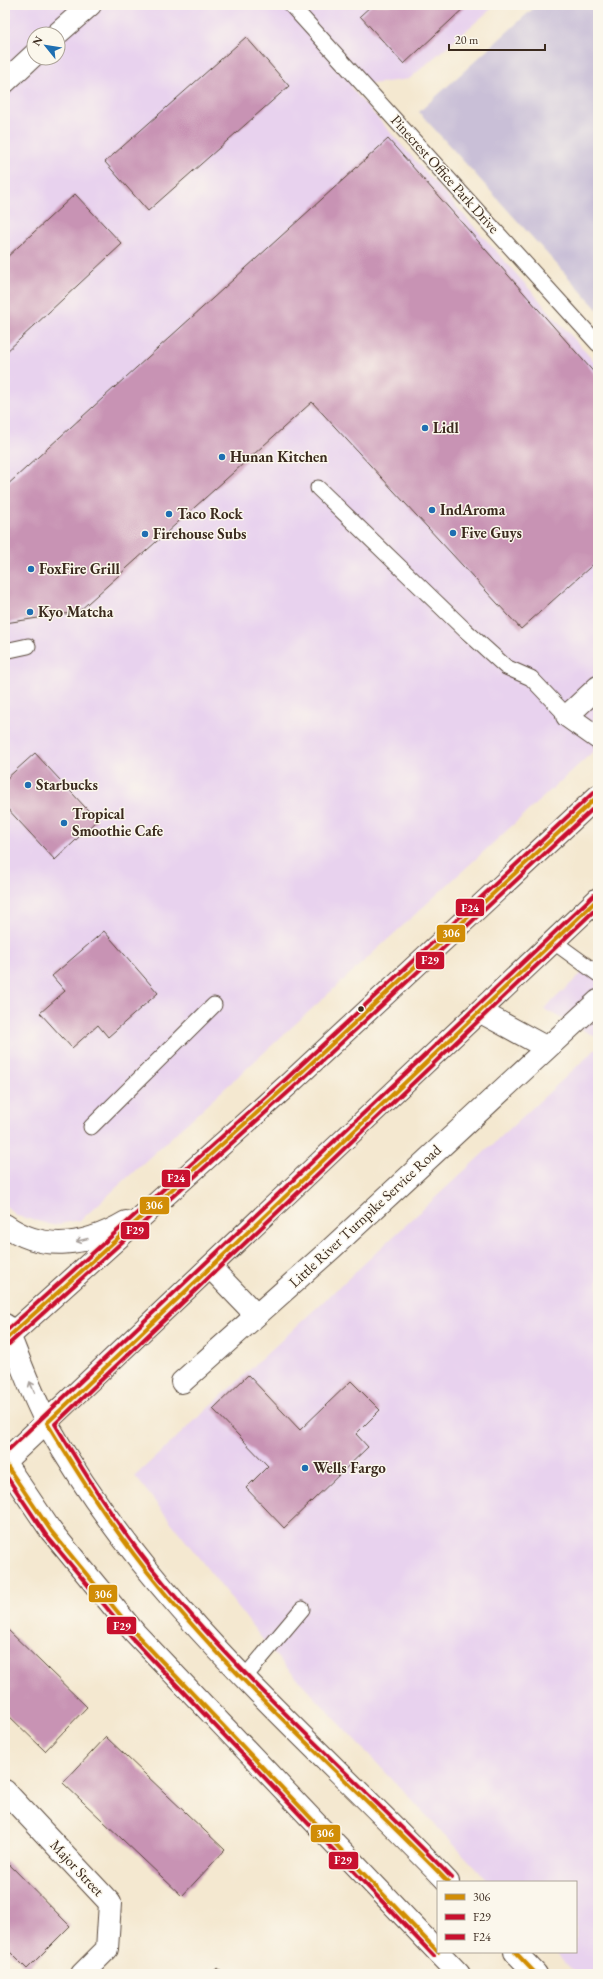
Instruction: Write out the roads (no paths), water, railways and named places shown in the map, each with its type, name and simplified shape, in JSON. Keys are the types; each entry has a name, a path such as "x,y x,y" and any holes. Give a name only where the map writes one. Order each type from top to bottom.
{"main road":[{"path":"66,26 90,5"},
{"path":"5,82 26,62"},
{"path":"598,687 567,716 598,738"},
{"path":"447,1881 244,1678 176,1605 131,1551 77,1473 47,1423 7,1334 155,1205 290,1084 598,796"},
{"path":"437,1951 135,1633 51,1531 5,1462 481,1012 598,899"},
{"name":"Little River Turnpike Service Road","path":"182,1382 332,1248 547,1048 596,1005"},
{"path":"481,1012 547,1048"},
{"path":"5,1225 16,1233 41,1242 59,1244 81,1241 112,1230 155,1205"},
{"path":"211,1268 256,1315"},
{"name":"Major Street","path":"5,1791 110,1903 107,1949 82,1974"},
{"path":"439,1953 459,1974"},
{"path":"516,1953 536,1974"}],"lane":[{"name":"Pinecrest Office Park Drive","path":"291,5 598,344"},
{"path":"318,488 465,630 506,667 531,678 567,716"},
{"path":"5,651 28,646"},
{"path":"554,942 598,974"},
{"path":"91,1127 214,1005"},
{"path":"244,1678 302,1609"}],"place":[{"name":"Lidl","path":"425,428"},
{"name":"Hunan Kitchen","path":"222,457"},
{"name":"IndAroma","path":"432,510"},
{"name":"Taco Rock","path":"169,514"},
{"name":"Five Guys","path":"453,533"},
{"name":"Firehouse Subs","path":"145,534"},
{"name":"FoxFire Grill","path":"31,569"},
{"name":"Kyo Matcha","path":"30,612"},
{"name":"Starbucks","path":"28,785"},
{"name":"Tropical Smoothie Cafe","path":"64,823"},
{"name":"Wells Fargo","path":"305,1468"}]}
